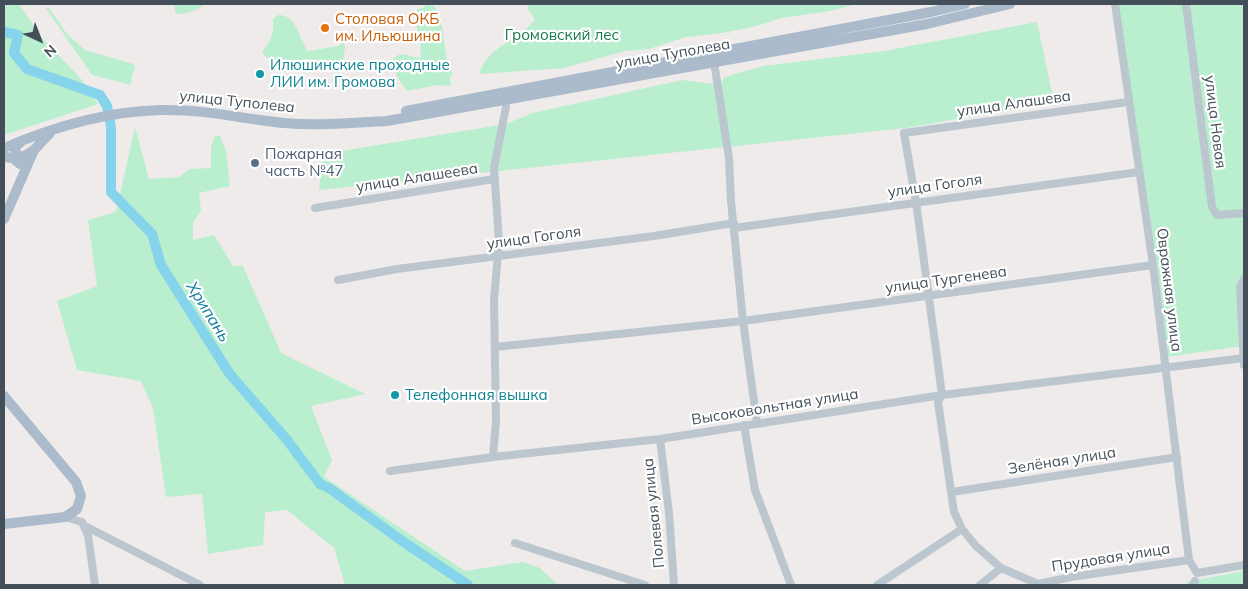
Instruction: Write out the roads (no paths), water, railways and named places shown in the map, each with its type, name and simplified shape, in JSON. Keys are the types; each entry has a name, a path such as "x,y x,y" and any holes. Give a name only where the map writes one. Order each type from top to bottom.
{"main road":[{"name":"улица Туполева","path":"339,124 965,4"},
{"name":"улица Туполева","path":"4,148 54,129 118,114 153,110 191,110 284,123 339,124 387,121 927,24 1010,4"},
{"path":"4,219 34,150 43,138 54,129"},
{"path":"26,139 17,144 15,152 23,157 34,150"},
{"path":"4,156 19,161 22,177"},
{"path":"4,396 78,486 81,496 77,509 65,517 4,524"}],"street":[{"name":"Овражная улица","path":"1115,4 1153,265 1189,560"},
{"name":"улица Новая","path":"1186,4 1212,207 1218,215 1244,213"},
{"path":"714,62 729,158 743,322 757,423"},
{"path":"492,457 496,421 494,300 499,256 494,168 506,100"},
{"name":"улица Алашева","path":"916,202 904,133 1128,102"},
{"name":"улица Гоголя","path":"338,280 397,269 1139,172"},
{"name":"улица Алашеева","path":"315,208 494,179"},
{"path":"916,202 942,395 938,402 954,512 962,529 976,546 1001,568 1038,585"},
{"name":"улица Тургенева","path":"495,347 743,322 1153,265"},
{"path":"1244,279 1240,287 1244,365"},
{"name":"Высоковольтная улица","path":"390,471 492,457 660,439 942,395 1164,366 1244,358"},
{"path":"744,425 755,490 791,585"},
{"name":"Полевая улица","path":"660,439 669,513 674,585"},
{"name":"Зелёная улица","path":"952,492 1177,457"},
{"path":"65,517 82,522 85,526 185,581 200,585"},
{"path":"85,526 95,585"},
{"path":"877,585 962,529"},
{"path":"515,543 645,585"},
{"path":"1189,560 1194,571 1197,573 1244,565"},
{"name":"Прудовая улица","path":"1038,585 1070,577 1189,560"},
{"path":"980,585 1001,568"},
{"path":"615,575 615,585"}],"waterway":[{"name":"Хрипань","path":"4,32 18,35 14,53 27,69 100,95 107,106 111,127 111,192 152,234 161,265 229,373 287,440 320,484 329,488 405,543 468,585"}],"place":[{"name":"Столовая ОКБ им. Ильюшина","path":"325,28"},
{"name":"Илюшинские проходные ЛИИ им. Громова","path":"260,74"},
{"name":"Пожарная часть №47","path":"255,163"},
{"name":"Телефонная вышка","path":"395,395"}],"park label":[{"name":"Громовский лес","path":"562,35"}]}
